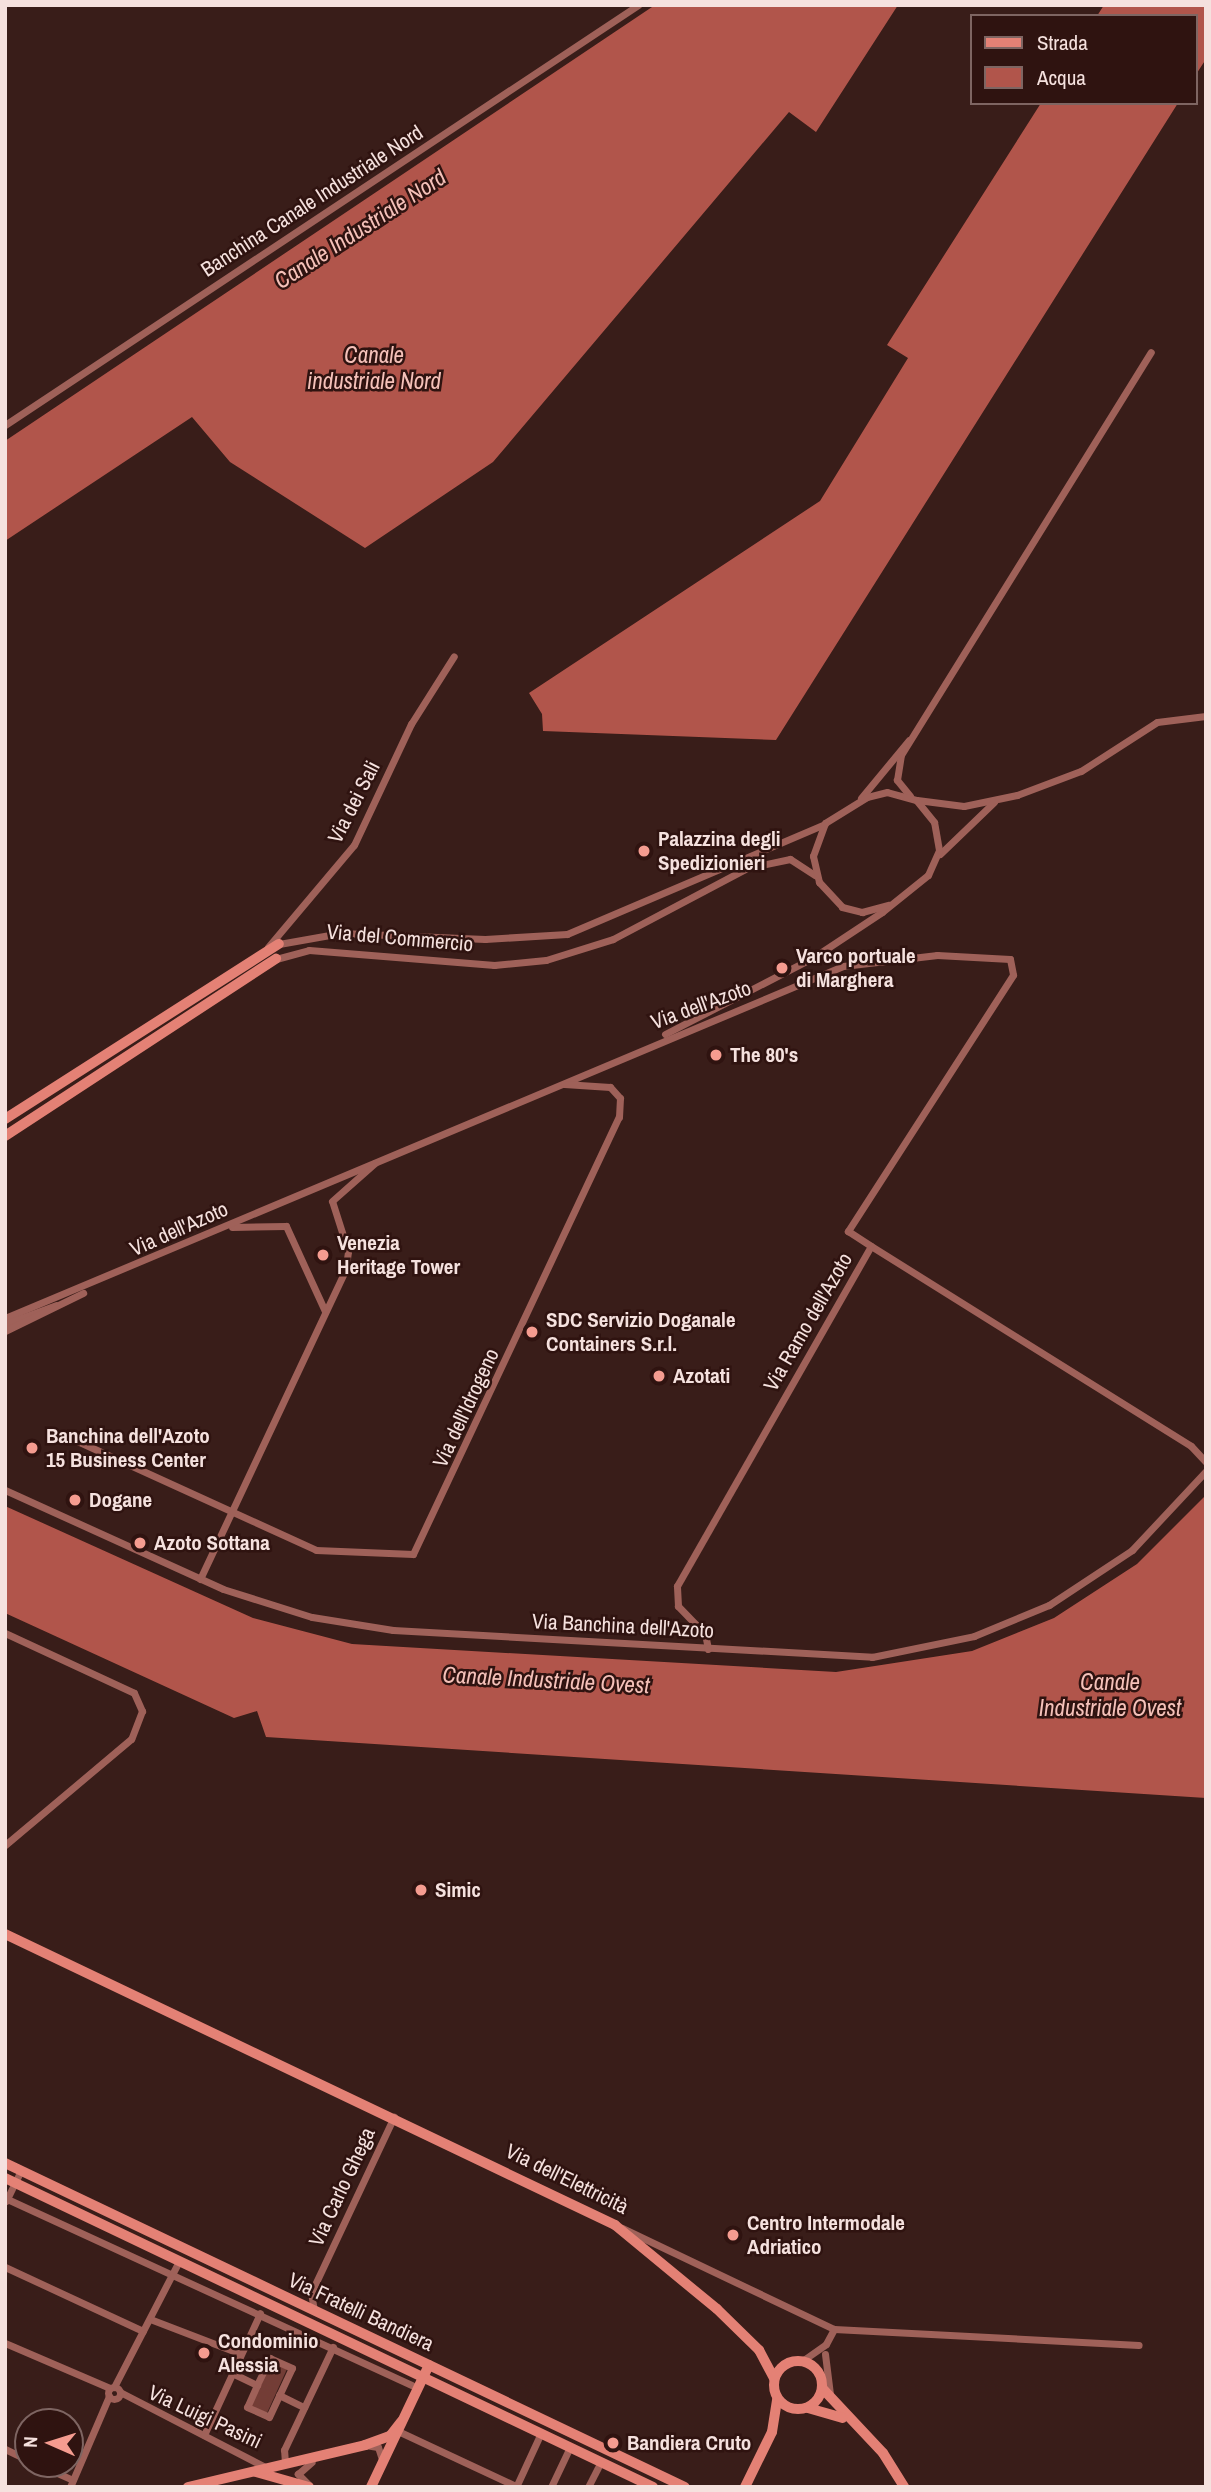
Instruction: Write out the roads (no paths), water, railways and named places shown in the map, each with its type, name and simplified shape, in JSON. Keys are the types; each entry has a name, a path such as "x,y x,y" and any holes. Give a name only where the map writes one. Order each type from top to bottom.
{"street":[{"name":"Banchina Canale Industriale Nord","path":"5,425 638,5"},
{"path":"857,802 912,737 1151,352"},
{"name":"Via dei Sali","path":"264,950 354,845 411,724 454,656"},
{"path":"889,905 848,910 817,878 814,848 825,823 857,802 887,792 964,806 995,801 1082,771 1157,722 1206,716"},
{"path":"912,737 896,777 937,830 937,858"},
{"path":"656,1040 721,1000 814,957 889,905 920,883 968,821 995,801"},
{"name":"Via del Commercio","path":"5,1119 264,950 279,944 341,933 485,939 567,934 825,823"},
{"name":"Via del Commercio","path":"7,1135 276,959 309,950 494,965 546,960 613,939 755,865 790,859 817,878"},
{"name":"Via dell'Azoto","path":"5,1324 656,1040 869,960 937,956 1013,962 1013,975 848,1231 872,1246"},
{"name":"Via dell'Idrogeno","path":"64,1435 231,1513 324,1552 399,1558 418,1550 617,1122 620,1098 600,1083 559,1084"},
{"path":"200,1579 348,1257 332,1201 377,1161"},
{"path":"228,1226 286,1226 325,1311"},
{"name":"Via Ramo dell'Azoto","path":"708,1648 706,1636 678,1606 677,1586 872,1246 1206,1462"},
{"name":"Via dell'Azoto","path":"5,1318 97,1284"},
{"name":"Via dell'Azoto","path":"5,1331 48,1315 97,1284"},
{"name":"Via Banchina dell'Azoto","path":"5,1490 200,1579 275,1607 349,1624 872,1657 1001,1627 1049,1605 1132,1550 1206,1471"},
{"path":"5,1633 136,1695 142,1714 131,1739 5,1845"},
{"name":"Via dell'Elettricità","path":"5,1934 394,2117 834,2329 1139,2345"},
{"name":"Via Carlo Ghega","path":"314,2312 311,2293 394,2117"},
{"name":"Via Fratelli Bandiera","path":"5,2163 685,2487"},
{"path":"6,2200 10,2185 21,2171"},
{"name":"Via Fratelli Bandiera","path":"10,2185 179,2261 653,2487"},
{"name":"Via Fratelli Bandiera","path":"6,2200 173,2271 412,2385"},
{"path":"615,2225 760,2350 789,2362 802,2361 826,2344"},
{"path":"71,2484 179,2261"},
{"path":"5,2267 143,2331"},
{"path":"204,2435 260,2314"},
{"path":"150,2319 195,2339 241,2354"},
{"path":"834,2329 826,2344 819,2374 822,2388 849,2421 883,2454 904,2487"},
{"name":"Via Luigi Pasini","path":"5,2343 204,2435 265,2467"},
{"path":"285,2463 284,2450 333,2347"},
{"path":"745,2487 772,2432 777,2399 774,2378 760,2350"},
{"path":"825,2354 832,2402"},
{"path":"270,2358 292,2368 269,2417 247,2407 257,2385 270,2358"},
{"path":"802,2361 819,2374"},
{"path":"774,2378 789,2362"},
{"path":"371,2487 429,2365"},
{"path":"232,2373 257,2385"},
{"path":"808,2408 822,2388"},
{"path":"279,2395 304,2407"},
{"path":"777,2399 796,2410"},
{"path":"772,2432 796,2410 808,2408 849,2421"},
{"path":"188,2487 220,2483 265,2467 365,2445 390,2436 400,2427"},
{"path":"400,2427 516,2486 541,2433"},
{"path":"365,2445 383,2452 381,2466"},
{"path":"551,2487 570,2447"},
{"path":"310,2487 298,2474 315,2458"},
{"path":"588,2487 600,2462"},
{"path":"249,2472 310,2487"}],"water":[{"name":"Canale industriale Nord","path":"655,5 898,5 816,132 789,112 493,462 365,548 230,462 192,417 5,541 5,441"},
{"path":"1104,5 1206,5 1206,59 1197,73 1197,14 1098,14"},
{"path":"1040,105 1177,105 776,740 543,731 542,714 529,693 820,501 908,358 887,345"},
{"name":"Canale Industriale Ovest","path":"1206,1495 1206,1798 266,1737 257,1711 234,1718 5,1613 5,1506 253,1618 352,1644 836,1672 972,1651 1054,1618 1137,1564"}],"place":[{"name":"Palazzina degli Spedizionieri","path":"644,851"},
{"name":"Varco portuale di Marghera","path":"782,968"},
{"name":"The 80's","path":"716,1055"},
{"name":"Venezia Heritage Tower","path":"323,1255"},
{"name":"SDC Servizio Doganale Containers S.r.l.","path":"532,1332"},
{"name":"Azotati","path":"659,1376"},
{"name":"Banchina dell'Azoto 15 Business Center","path":"32,1448"},
{"name":"Dogane","path":"75,1500"},
{"name":"Azoto Sottana","path":"140,1543"},
{"name":"Simic","path":"421,1890"},
{"name":"Centro Intermodale Adriatico","path":"733,2235"},
{"name":"Condominio Alessia","path":"204,2353"},
{"name":"Bandiera Cruto","path":"613,2443"}],"water label":[{"name":"Canale Industriale Nord","path":"360,229"}]}
